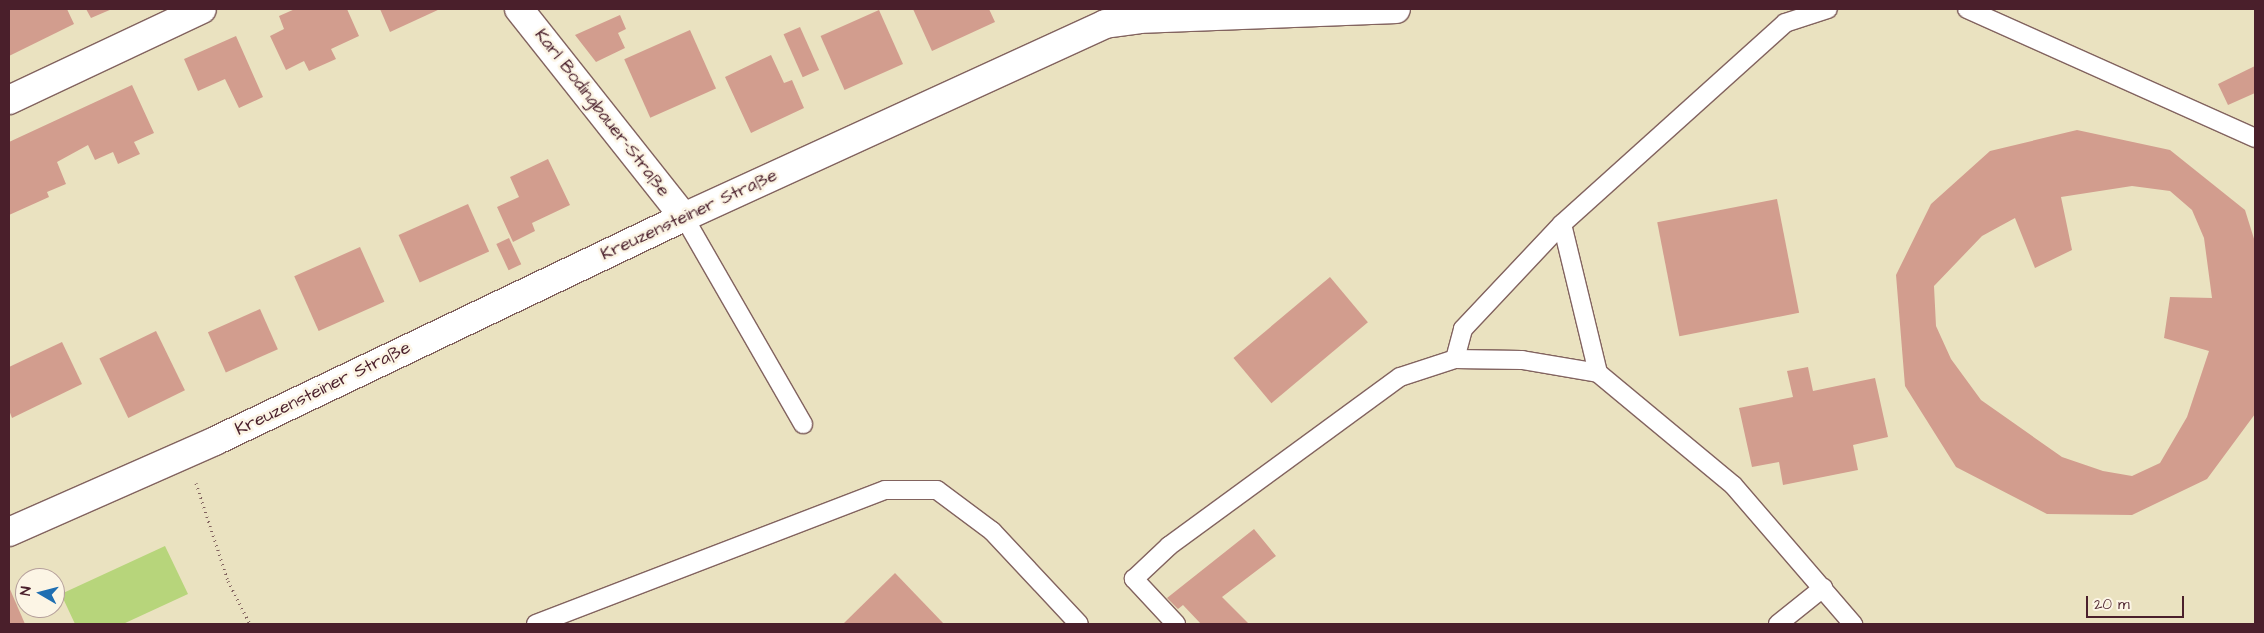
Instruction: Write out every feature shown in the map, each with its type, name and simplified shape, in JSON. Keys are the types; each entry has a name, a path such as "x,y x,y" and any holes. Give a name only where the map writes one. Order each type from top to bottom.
{"street":[{"path":"9,100 202,9"},
{"name":"Karl Bodingbauer-Straße","path":"520,9 684,217"},
{"name":"Kreuzensteiner Straße","path":"9,532 187,453 684,217 1105,24 1139,19 1396,9"}],"lane":[{"path":"1455,359 1463,329 1562,224 1785,23 1828,9"},
{"path":"1967,9 2255,138"},
{"path":"684,217 803,424"},
{"path":"1562,224 1598,373"},
{"path":"1176,624 1134,579 1169,546 1400,377 1455,359 1522,360 1598,373 1733,485 1824,588 1853,624"},
{"path":"536,624 885,490 937,490 992,531 1078,624"},
{"path":"1778,624 1824,588"}],"path":[{"path":"187,453 228,581 250,624"}],"green space":[{"path":"165,546 188,594 123,624 75,624 65,603 65,592"}],"building":[{"path":"9,9 67,9 74,24 9,56"},
{"path":"86,9 112,9 91,18"},
{"path":"295,9 347,9 359,36 331,49 336,59 309,71 304,61 286,70 270,36 284,29 279,16"},
{"path":"380,9 440,9 390,32"},
{"path":"913,9 989,9 995,22 932,51"},
{"path":"879,10 903,64 845,90 821,36"},
{"path":"620,15 626,29 618,33 625,48 596,62 575,35"},
{"path":"800,27 819,70 803,77 784,34"},
{"path":"690,30 716,88 650,118 624,59"},
{"path":"236,36 263,97 239,108 225,79 198,91 184,59"},
{"path":"771,55 784,83 792,80 804,108 751,133 725,77"},
{"path":"2255,66 2255,93 2228,105 2218,84"},
{"path":"132,85 154,133 134,142 140,154 118,164 113,152 95,160 88,145 57,162 66,184 47,192 49,197 9,215 9,142"},
{"path":"2077,130 2170,150 2245,210 2255,242 2255,414 2207,479 2132,515 2047,514 1956,467 1905,386 1896,275 1931,204 1990,151","holes":["2132,186 2170,191 2192,210 2204,238 2212,298 2170,297 2164,338 2209,351 2187,417 2160,463 2132,476 2103,471 2062,457 1981,400 1951,359 1936,326 1934,286 1982,236 2015,218 2035,268 2072,250 2061,197"]},
{"path":"548,159 570,205 532,223 535,231 513,242 497,207 519,197 510,177"},
{"path":"1777,199 1799,313 1679,336 1657,222"},
{"path":"468,204 489,252 420,282 399,235"},
{"path":"509,238 521,264 509,270 496,244"},
{"path":"360,247 384,302 319,331 294,276"},
{"path":"1330,277 1368,322 1271,403 1233,358"},
{"path":"260,309 278,349 226,372 208,332"},
{"path":"156,331 185,390 128,418 99,359"},
{"path":"62,342 82,384 12,418 9,410 9,367"},
{"path":"1808,367 1813,391 1875,378 1888,437 1853,445 1858,470 1783,485 1779,462 1752,467 1739,408 1793,397 1787,371"},
{"path":"1254,529 1276,556 1222,597 1249,624 1201,624 1183,605 1178,609 1167,598"},
{"path":"895,573 944,624 843,624"},
{"path":"9,587 15,601 15,618 22,618 25,624 9,624"}]}
